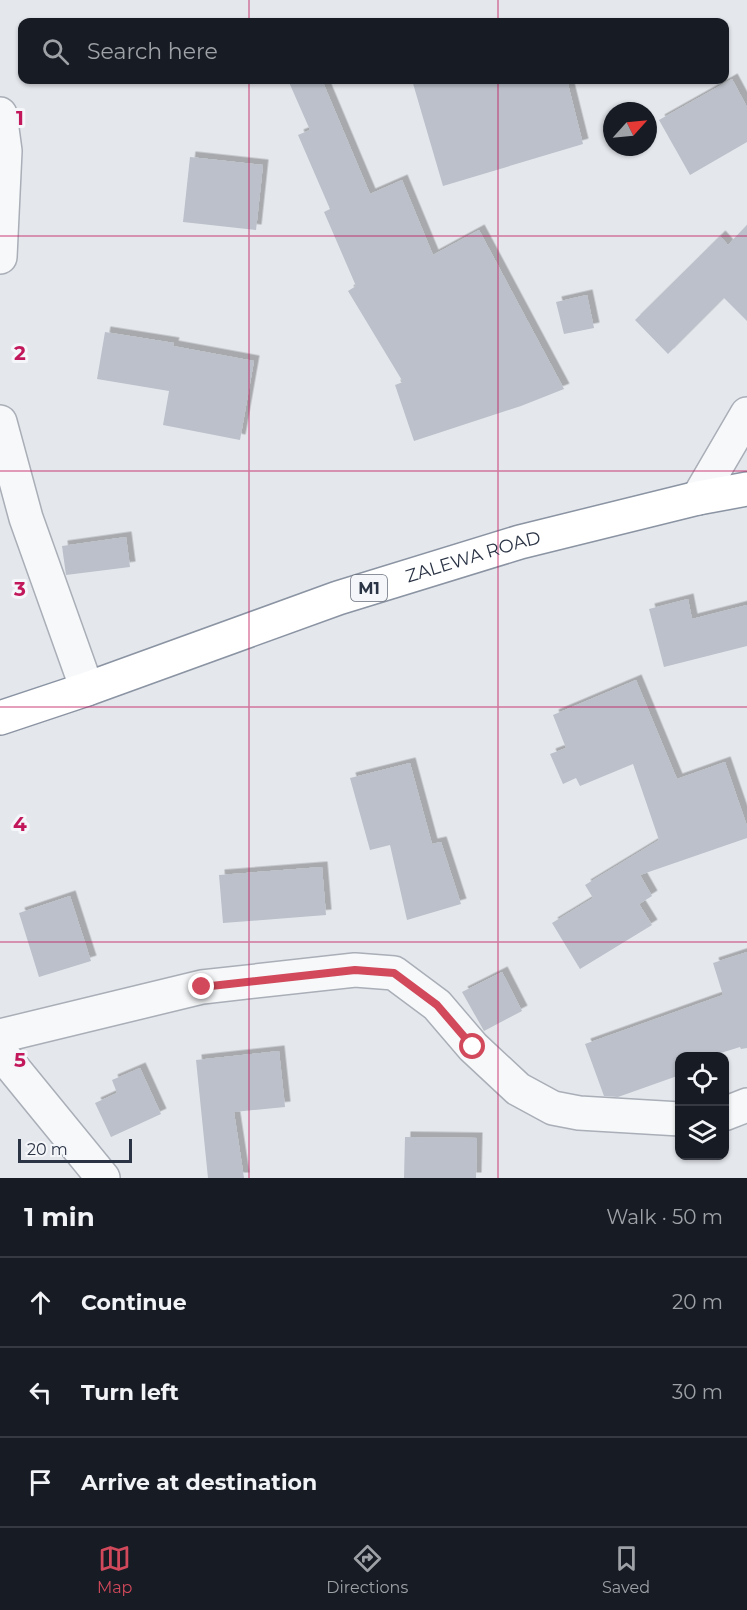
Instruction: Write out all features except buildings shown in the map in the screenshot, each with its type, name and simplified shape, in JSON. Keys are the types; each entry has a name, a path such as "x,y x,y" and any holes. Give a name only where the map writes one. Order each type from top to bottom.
{"highway":[{"name":"ZALEWA ROAD","path":"0,718 87,689 349,594 520,542 698,498 747,489"}],"street":[{"path":"0,114 5,151 0,257"},
{"path":"698,498 747,414"},
{"path":"0,422 26,518 87,689"},
{"path":"0,1036 202,987 355,970 394,973 437,1005 473,1047 518,1089 553,1108 579,1113 675,1119"},
{"path":"0,1052 103,1178"},
{"path":"729,1112 747,1105"}],"route":[{"path":"202,987 355,970 394,973 437,1005 473,1047"}]}
